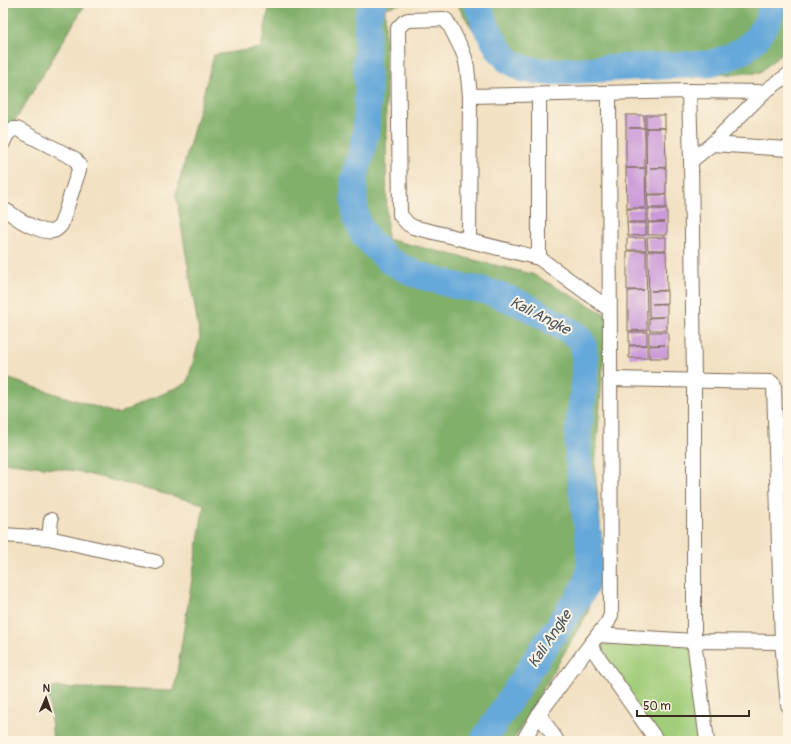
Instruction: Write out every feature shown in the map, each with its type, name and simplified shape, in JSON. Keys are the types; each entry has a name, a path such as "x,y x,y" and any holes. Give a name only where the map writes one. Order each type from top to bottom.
{"street":[{"path":"469,241 470,96 465,58 446,20 408,20 401,24 398,28 400,215 413,227 469,241 539,258 609,309"},
{"path":"691,161 712,144 764,92 788,75"},
{"path":"470,96 689,91 764,92"},
{"path":"689,91 694,380 694,641 708,741"},
{"path":"523,741 539,714 608,622 611,615 609,93"},
{"path":"539,95 539,258"},
{"path":"3,143 10,132 13,129 17,129 75,159 79,165 79,170 61,225 56,230 52,232 34,227 3,210"},
{"path":"712,144 788,149"},
{"path":"610,379 771,382 774,385 783,491 785,642 788,705"},
{"path":"49,538 51,520"},
{"path":"3,534 49,538 156,562"},
{"path":"594,640 785,642"},
{"path":"594,640 657,741"},
{"path":"539,714 558,741"}],"green space":[{"path":"3,3 86,3 3,141"},
{"path":"270,3 404,3 385,8 387,239 532,274 607,315 595,468 602,544 588,612 513,741 53,741 48,687 174,691 204,504 76,471 3,462 3,377 118,414 187,383 200,338 176,194 214,55 261,48"},
{"path":"456,3 788,3 788,48 759,73 548,81 495,64"},
{"path":"694,641 703,741 657,741 590,645"}],"building":[{"path":"626,115 644,115 645,168 626,168"},
{"path":"646,115 665,115 665,128 646,128"},
{"path":"646,128 665,128 666,167 650,168 666,168 666,194 647,194"},
{"path":"626,168 645,168 646,208 627,208"},
{"path":"647,195 666,195 666,208 648,208"},
{"path":"627,209 646,209 646,222 627,222"},
{"path":"648,209 667,209 667,235 648,235 648,223 664,222 648,222"},
{"path":"627,223 646,223 646,235 628,236"},
{"path":"666,237 666,250 648,250 647,238"},
{"path":"627,238 645,238 646,250 627,250"},
{"path":"627,251 646,251 647,330 628,331 628,291 644,290 627,290"},
{"path":"648,251 666,251 667,290 651,291 667,291 667,303 652,304 667,304 667,330 649,330 649,318 664,317 649,317"},
{"path":"629,332 647,332 647,345 629,345"},
{"path":"649,332 668,332 668,358 649,358 649,346 665,345 649,345"},
{"path":"647,345 647,358 629,358 629,346"}],"waterway":[{"name":"Kali Angke","path":"373,3 368,16 366,63 368,89 366,131 354,180 356,218 364,235 390,261 415,274 457,286 482,290 526,306 577,335 583,343 585,360 584,385 578,434 578,457 589,541 590,562 588,579 582,592 534,662 483,741"},
{"name":"Kali Angke","path":"477,3 485,24 498,48 508,60 524,69 546,72 709,64 730,57 744,50 757,38 768,20 774,3"}]}
